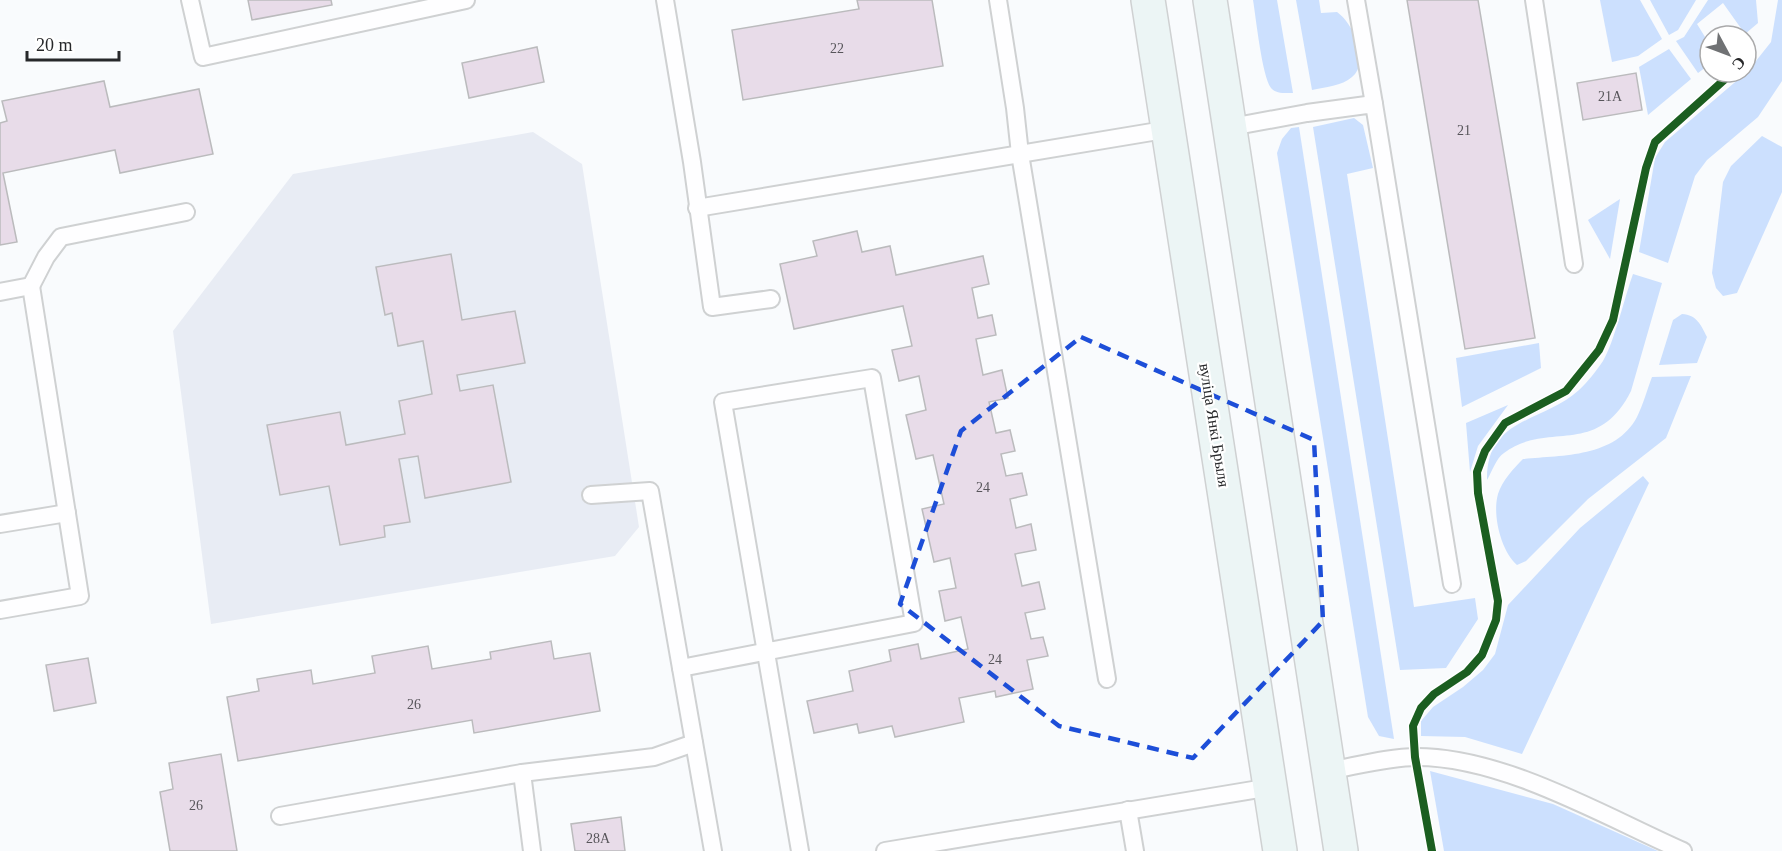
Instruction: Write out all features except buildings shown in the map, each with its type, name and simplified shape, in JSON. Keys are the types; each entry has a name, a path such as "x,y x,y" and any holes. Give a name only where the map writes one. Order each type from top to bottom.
{"main road":[{"name":"вуліца Янкі Брыля","path":"1148,0 1170,129 1280,851"},
{"path":"1210,0 1341,851"}],"lane":[{"path":"190,0 203,57 466,0"},
{"path":"665,0 712,307 771,299"},
{"path":"998,0 1020,154 1107,679"},
{"path":"1356,0 1452,584"},
{"path":"1534,0 1574,264"},
{"path":"1231,127 1374,104"},
{"path":"697,208 1170,129"},
{"path":"0,610 80,596 31,286 46,257 61,237 186,212"},
{"path":"0,292 31,286"},
{"path":"681,668 768,653 914,623 872,378 723,402 768,653 800,851"},
{"path":"591,495 650,491 713,851"},
{"path":"0,524 67,513"},
{"path":"280,816 522,773 654,757 694,743"},
{"path":"1327,771 1415,757 1485,766 1524,779 1683,851"},
{"path":"522,773 531,851"},
{"path":"885,851 1270,787"},
{"path":"1128,810 1136,851"}],"highlighted area":[{"path":"1081,337 1314,440 1323,621 1193,758 1059,726 900,604 961,431"}],"shaded area":[{"path":"1253,0 1277,0 1293,93 1275,91 1268,82 1262,60"},
{"path":"1296,0 1319,0 1321,13 1337,12 1349,25 1358,43 1360,62 1357,70 1348,80 1312,90"},
{"path":"1600,0 1640,0 1662,39 1638,56 1612,62"},
{"path":"1650,0 1696,0 1678,30 1669,35"},
{"path":"1708,0 1756,0 1757,24 1738,24 1723,3 1697,24 1698,73 1676,41 1684,37"},
{"path":"1778,0 1782,0 1782,81 1758,117 1707,160 1695,176 1668,263 1639,252 1655,158 1665,142 1733,84 1758,84 1758,58 1771,42"},
{"path":"1669,49 1691,79 1648,115 1639,67"},
{"path":"1354,118 1363,125 1373,168 1347,174 1414,607 1475,598 1478,619 1446,668 1400,670 1313,127"},
{"path":"1299,127 1394,739 1379,736 1368,717 1277,153 1282,139 1291,128"},
{"path":"533,132 582,164 639,527 615,556 211,624 173,331 293,174"},
{"path":"1762,136 1782,147 1782,192 1737,293 1723,296 1716,288 1712,273 1723,182 1731,166"},
{"path":"1620,199 1610,259 1588,220"},
{"path":"1633,274 1662,283 1631,391 1618,412 1603,425 1587,432 1537,439 1520,444 1501,455 1487,480 1489,459 1496,444 1506,433 1565,401 1582,387 1601,365 1611,343"},
{"path":"1682,314 1695,319 1707,337 1697,363 1659,365 1673,320"},
{"path":"1539,343 1541,368 1462,407 1456,358"},
{"path":"1691,376 1666,438 1588,499 1526,561 1517,565 1502,542 1496,512 1500,489 1516,466 1523,459 1570,455 1602,447 1627,430 1637,417 1652,377"},
{"path":"1508,405 1478,446 1470,472 1466,423"},
{"path":"1643,476 1649,483 1522,754 1465,737 1421,736 1421,721 1433,707 1483,670 1495,654 1508,605 1580,528"},
{"path":"1430,771 1553,804 1658,851 1444,851"}],"cycle path":[{"path":"1432,851 1415,757 1413,726 1421,708 1434,694 1467,672 1482,655 1496,620 1498,601 1478,493 1477,472 1485,451 1505,423 1566,391 1599,350 1613,320 1646,168 1655,142 1720,84"}]}
